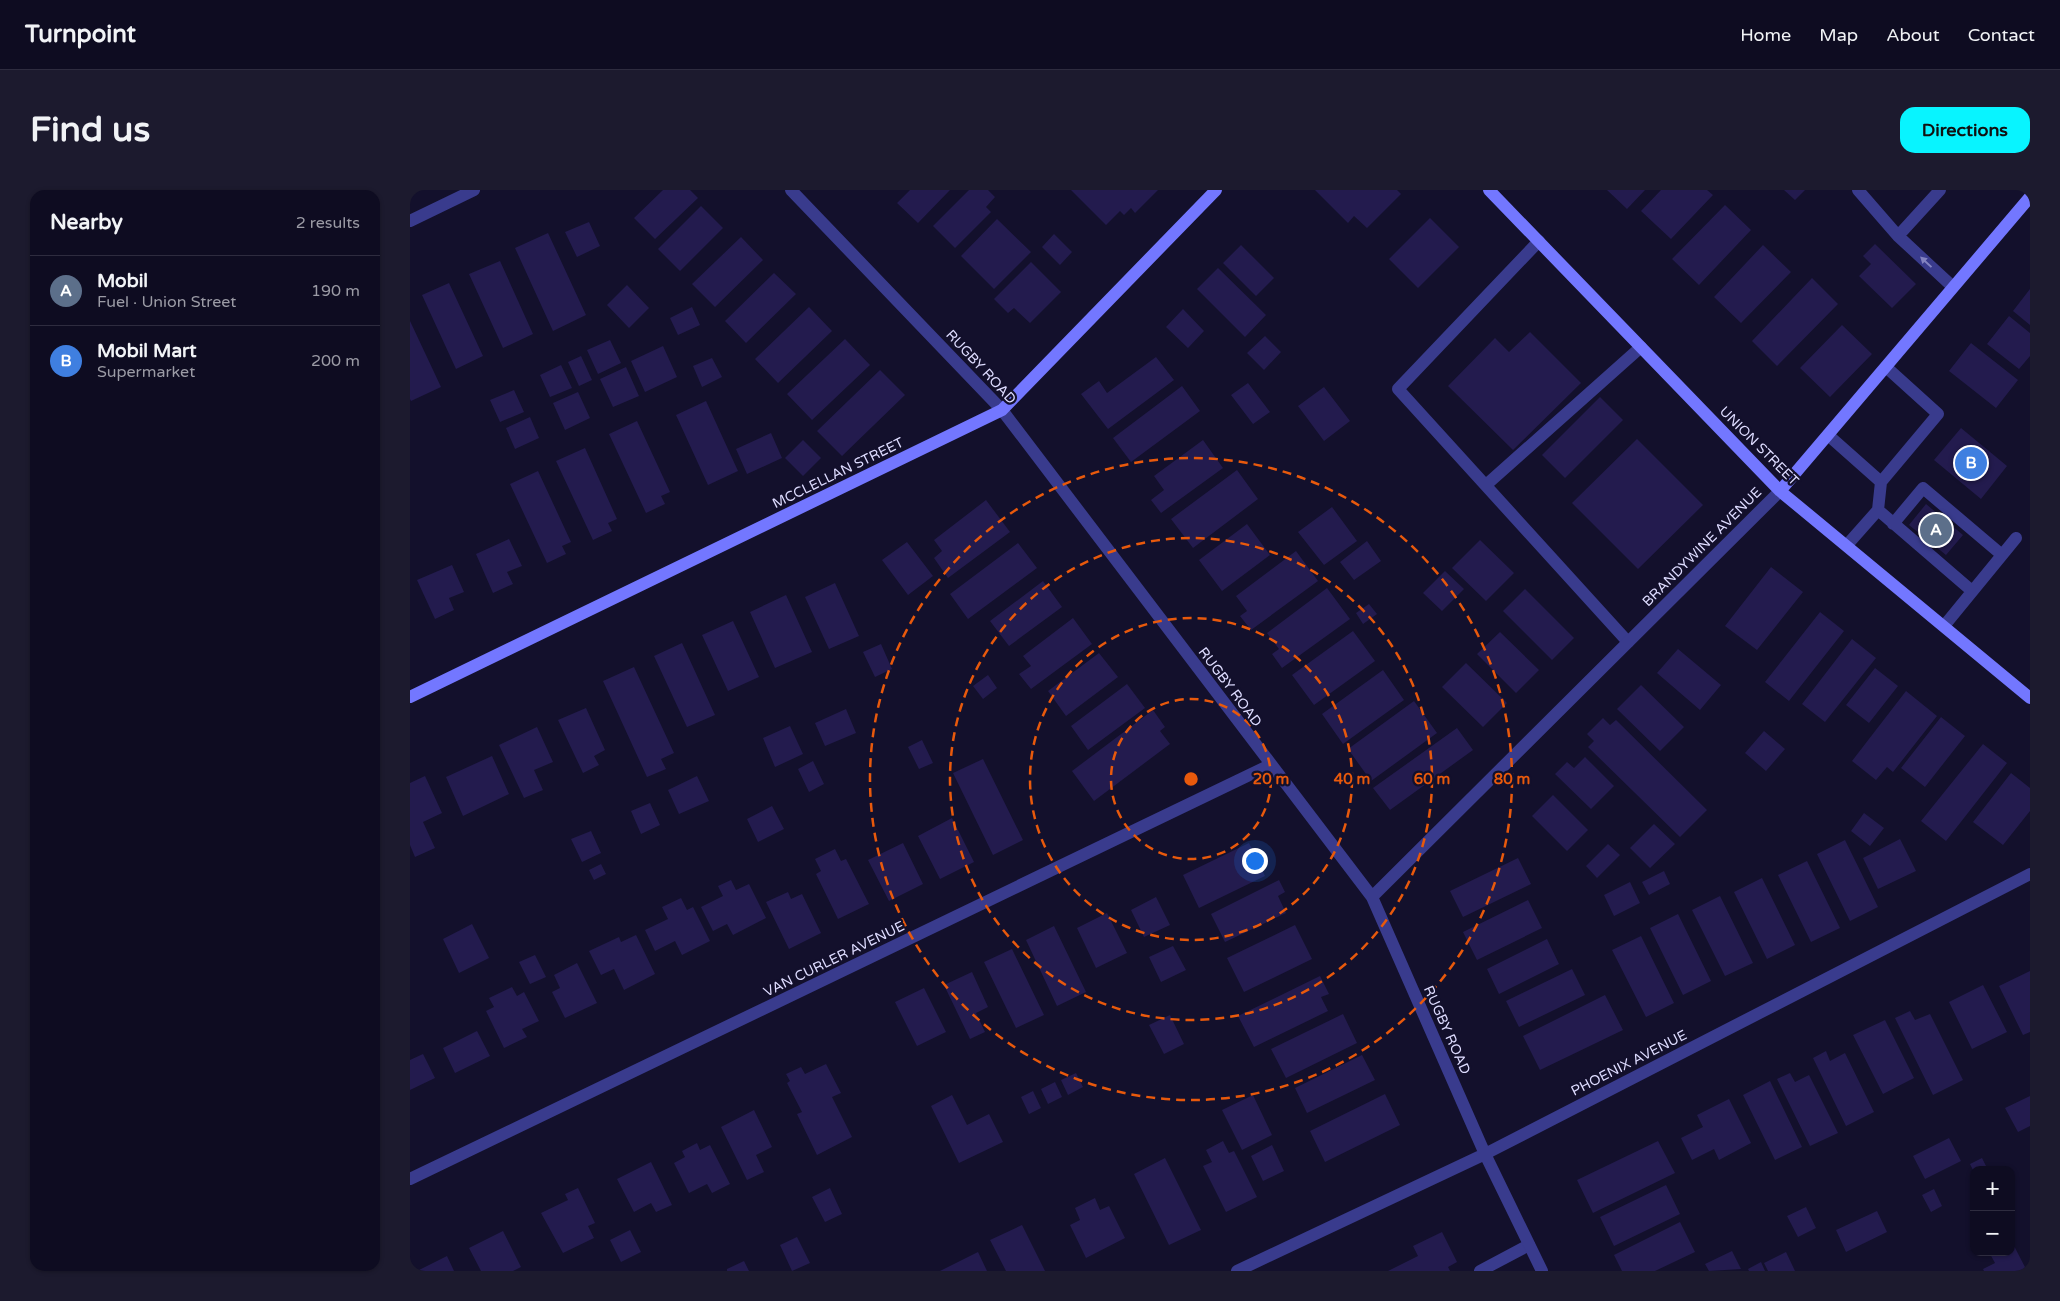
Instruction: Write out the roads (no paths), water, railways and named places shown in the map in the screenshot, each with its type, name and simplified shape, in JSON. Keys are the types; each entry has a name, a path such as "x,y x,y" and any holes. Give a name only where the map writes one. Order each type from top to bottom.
{"main road":[{"name":"MCCLELLAN STREET","path":"410,697 1002,410 1216,190"},
{"name":"UNION STREET","path":"1489,190 1780,491 2030,698"},
{"name":"BRANDYWINE AVENUE","path":"1780,491 2030,197"}],"street":[{"path":"410,221 474,190"},
{"name":"RUGBY ROAD","path":"791,190 1002,410 1270,766 1372,897 1485,1154 1542,1271"},
{"path":"1858,190 1898,236 1954,287"},
{"path":"1898,236 1940,190"},
{"path":"1539,241 1398,390 1628,642"},
{"path":"1486,485 1641,347"},
{"path":"1847,545 1878,510 1881,482 1938,414 1886,367"},
{"path":"1828,435 1881,482"},
{"path":"1893,524 1923,488 2002,555"},
{"name":"BRANDYWINE AVENUE","path":"1372,897 1780,491"},
{"path":"1878,510 1972,591"},
{"path":"1944,626 2016,538"},
{"name":"VAN CURLER AVENUE","path":"410,1179 1270,766"},
{"name":"PHOENIX AVENUE","path":"1237,1271 1485,1154 2030,874"},
{"path":"1480,1271 1529,1245"}],"place":[{"name":"Mobil Mart","path":"1971,463"},
{"name":"Mobil","path":"1936,530"}]}
